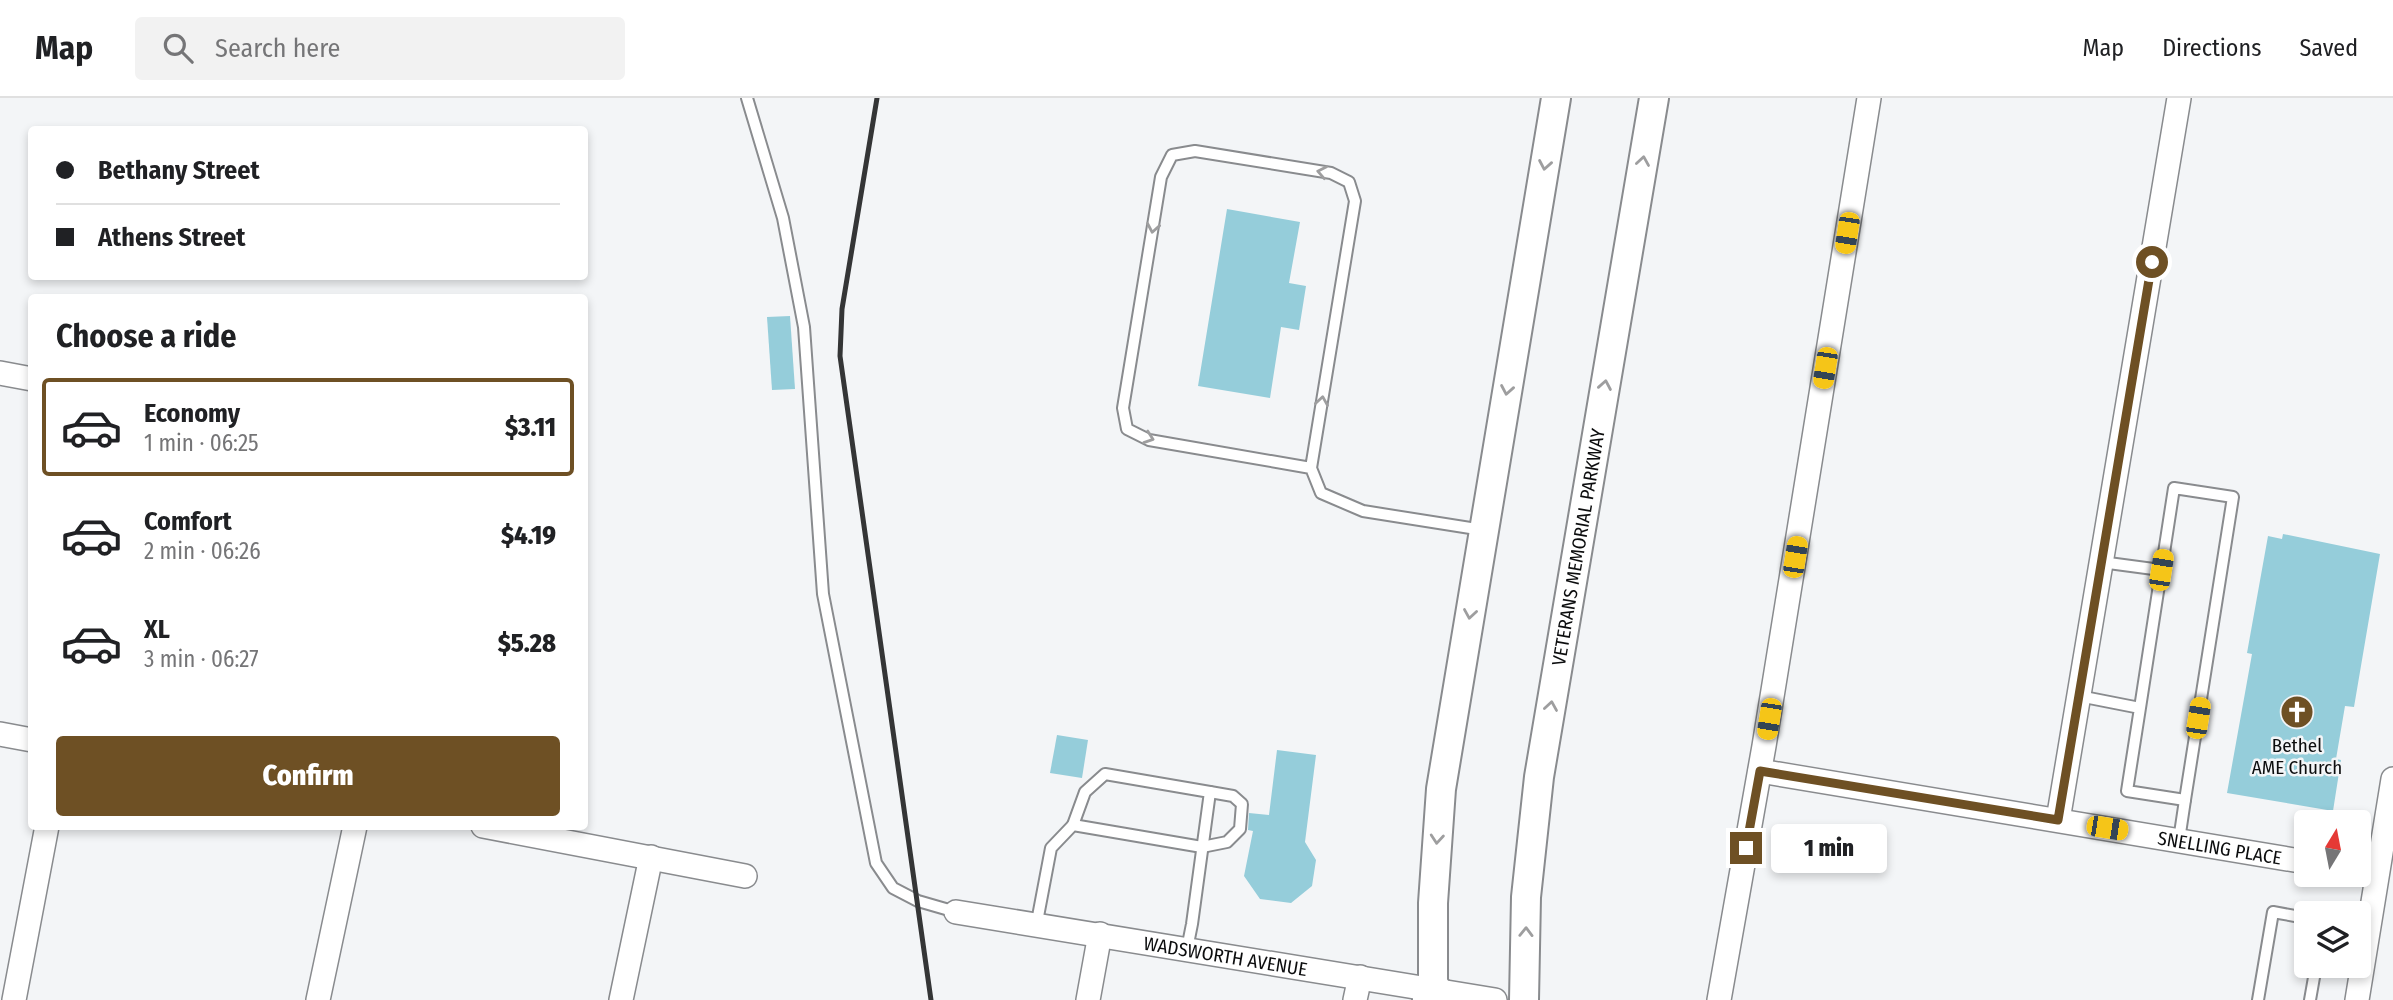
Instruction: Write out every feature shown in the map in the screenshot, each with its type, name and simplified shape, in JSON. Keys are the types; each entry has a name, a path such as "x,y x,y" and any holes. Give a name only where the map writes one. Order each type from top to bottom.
{"street":[{"path":"1432,997 1434,880 1441,789 1556,98"},
{"name":"VETERANS MEMORIAL PARKWAY","path":"1524,1000 1526,897 1539,777 1654,98"},
{"path":"1719,1000 1760,771 1869,98"},
{"path":"2058,820 2179,98"},
{"path":"0,373 28,378"},
{"path":"0,734 28,739"},
{"name":"SNELLING PLACE","path":"1760,771 2294,860"},
{"path":"2371,862 2393,779"},
{"path":"14,1000 46,830"},
{"path":"318,1000 354,830"},
{"path":"505,830 745,876"},
{"path":"621,1000 651,858"},
{"path":"2357,1000 2367,887"},
{"name":"WADSWORTH AVENUE","path":"956,912 1036,927 1100,934 1360,977 1432,997 1495,1000"},
{"path":"1088,1000 1100,934"},
{"path":"1355,1000 1360,977"}],"lane":[{"path":"747,98 783,218 804,327 823,594 876,863 893,888 918,901 956,912"},
{"path":"1311,468 1149,440 1127,429 1123,408 1161,177 1172,155 1195,151 1331,173 1349,181 1355,201 1311,468 1321,493 1363,511 1483,530"},
{"path":"2179,840 2233,497 2174,488 2127,791 2185,800"},
{"path":"2101,562 2161,570"},
{"path":"2079,696 2140,708"},
{"path":"1036,927 1051,848 1073,825 1085,792 1105,774 1233,796 1242,804 1243,812 1240,829 1227,842 1202,847 1073,825"},
{"path":"1187,949 1210,792"},
{"path":"2258,1000 2273,912 2294,916"},
{"path":"2310,1000 2313,978"}],"building":[{"path":"1227,209 1300,222 1289,283 1306,286 1299,330 1281,327 1270,398 1198,386"},
{"path":"790,316 795,389 772,390 767,317"},
{"path":"2283,534 2380,554 2354,707 2345,706 2336,759 2341,760 2333,810 2227,793 2252,654 2247,653 2268,536 2282,539"},
{"path":"1057,735 1088,740 1082,778 1050,773"},
{"path":"1277,750 1316,755 1305,842 1316,860 1312,886 1291,903 1260,899 1244,876 1253,831 1248,830 1249,813 1269,815"}],"railway":[{"path":"877,98 842,309 840,356 931,1000"}],"place":[{"name":"Bethel AME Church","path":"2297,712"}],"route":[{"path":"1746,848 1760,771 2058,820 2152,262"}]}
